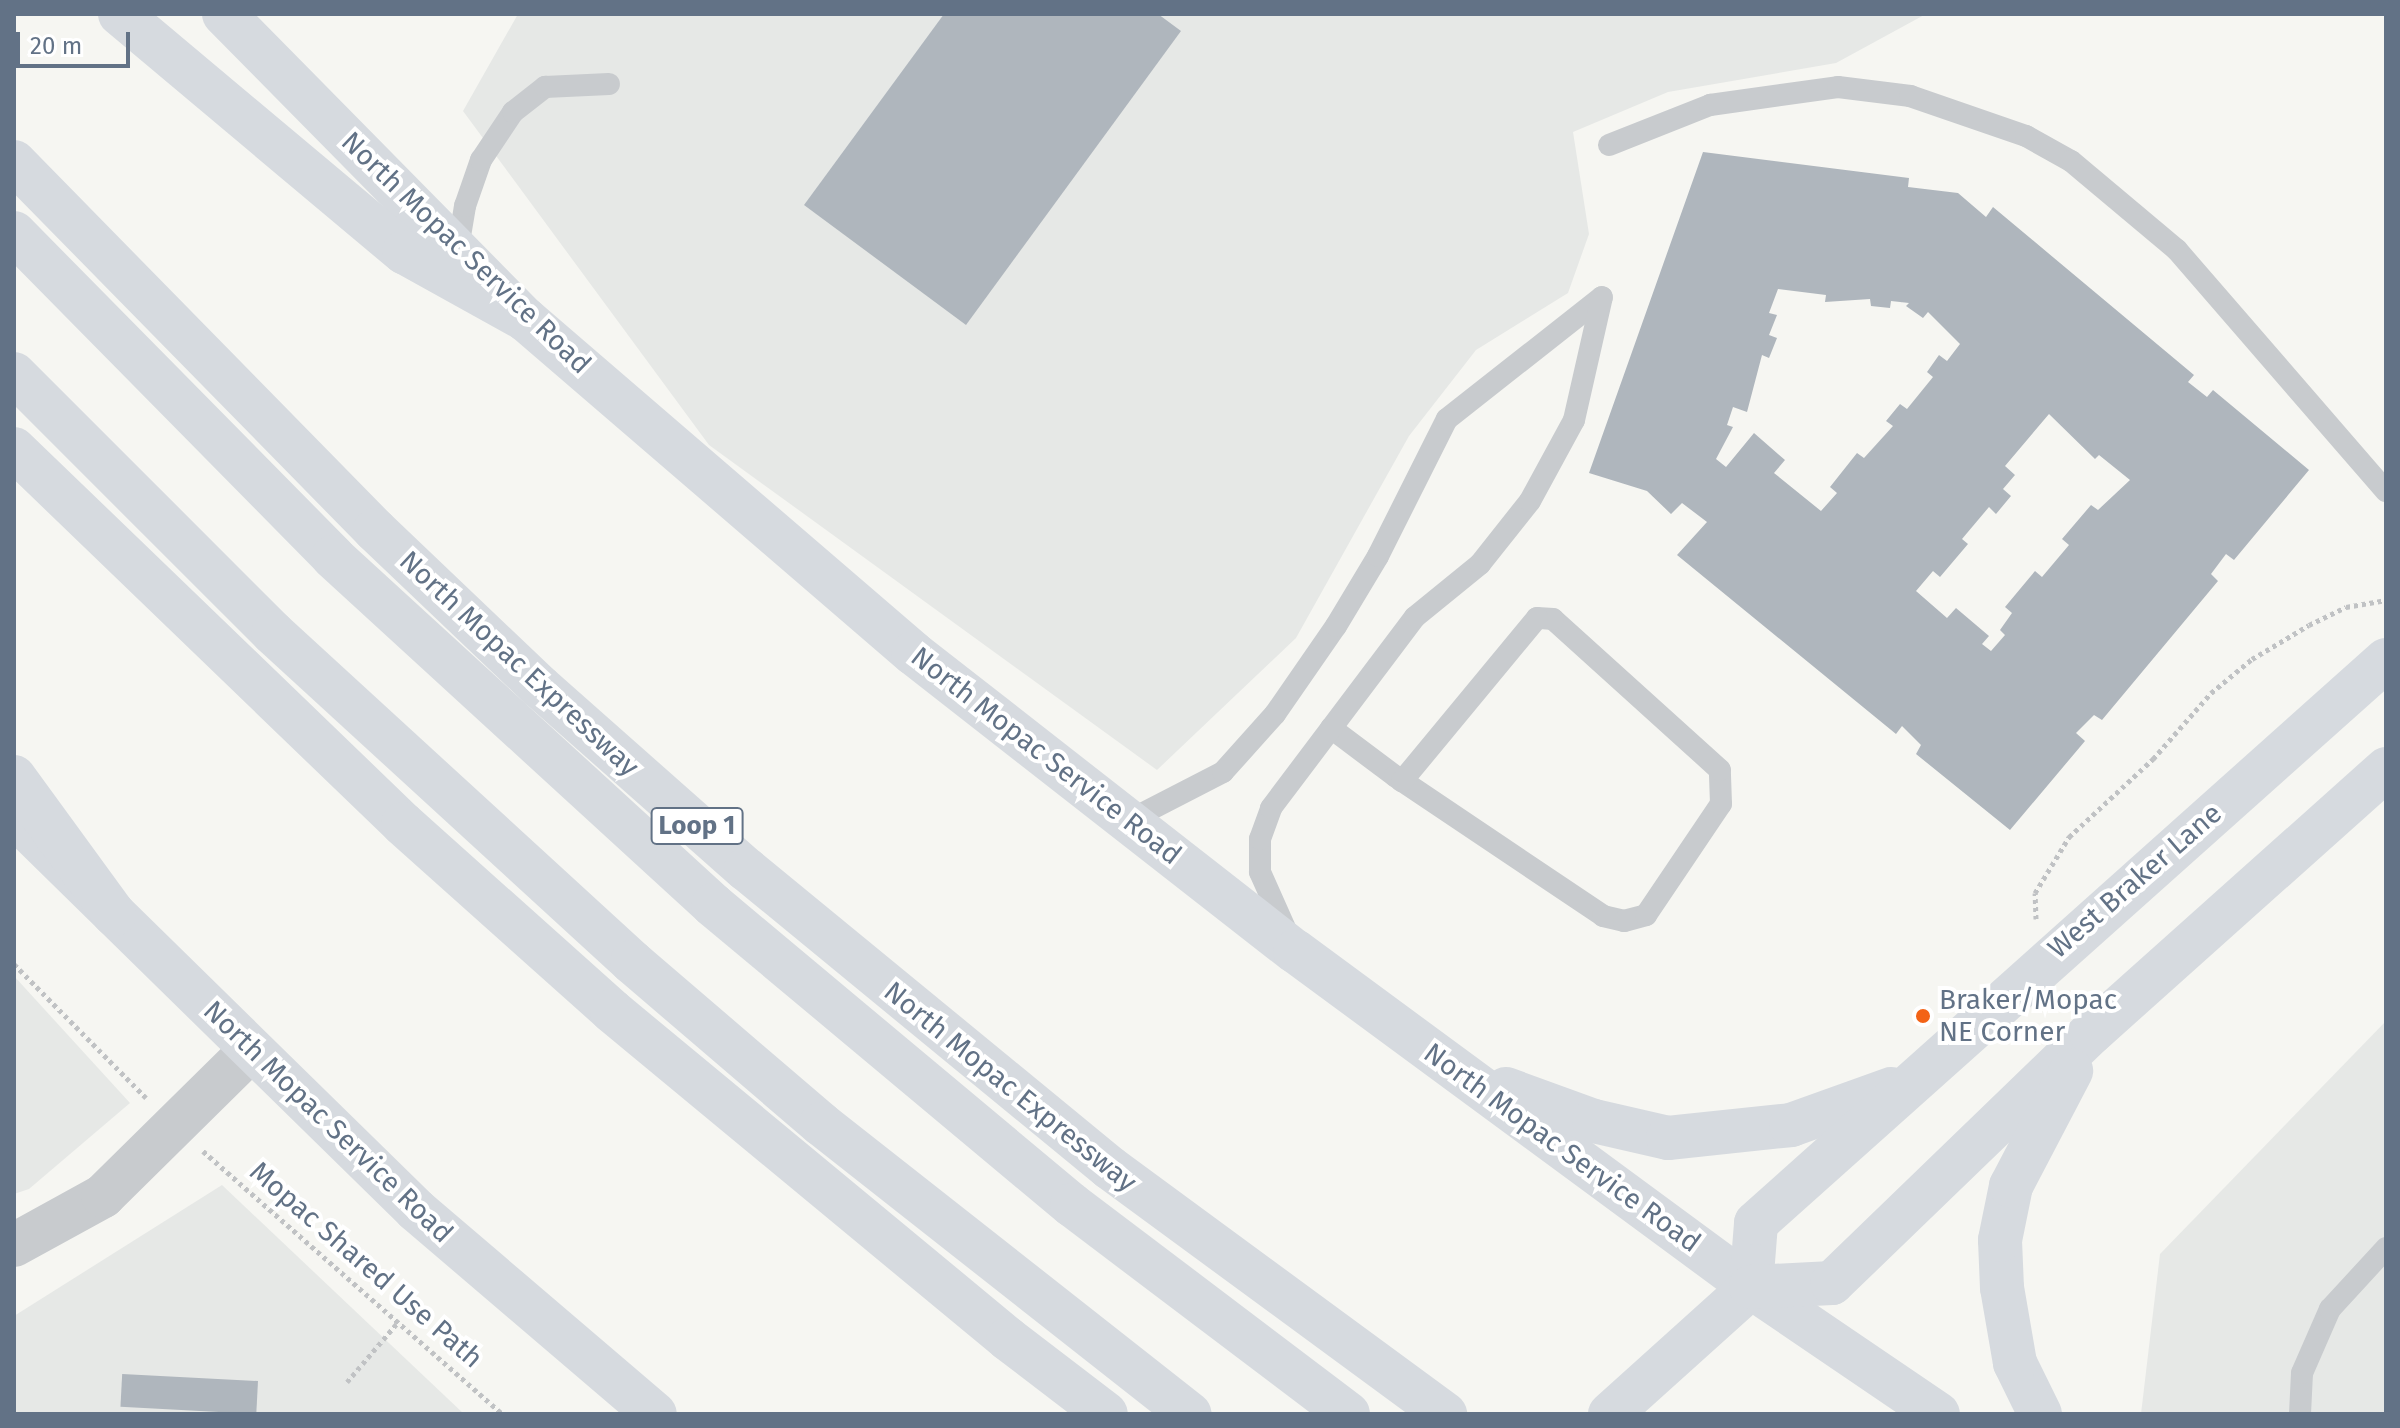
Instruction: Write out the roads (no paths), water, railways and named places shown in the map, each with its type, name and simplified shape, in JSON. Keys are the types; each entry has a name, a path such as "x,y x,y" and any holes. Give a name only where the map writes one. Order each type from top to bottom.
{"main road":[{"path":"120,14 404,252 525,319"},
{"name":"North Mopac Service Road","path":"224,14 525,319 913,653 1295,951 1751,1287 1938,1414"},
{"name":"North Mopac Expressway","path":"14,162 375,530 540,687 746,869 1110,1168 1445,1414"},
{"path":"14,233 333,557 690,885 1072,1205 1348,1414"},
{"path":"14,374 273,633 620,952 846,1145 1189,1414"},
{"path":"14,449 403,824 612,1011 1008,1339 1106,1414"},
{"name":"West Braker Lane","path":"1751,1287 1756,1223 2386,660"},
{"path":"1610,1414 1751,1287 1832,1283 2091,1033 2386,769"},
{"path":"14,777 114,914"},
{"name":"North Mopac Service Road","path":"14,816 416,1210 655,1414"},
{"path":"2040,1414 2015,1363 2002,1288 2000,1240 2011,1186 2091,1033"},
{"path":"1459,1072 1594,1121 1668,1138 1791,1125 1912,1082"}],"street":[{"path":"14,1245 103,1196 251,1050"}],"lane":[{"path":"458,248 465,206 481,160 513,112 545,87 609,84"},
{"path":"1609,145 1710,105 1838,87 1910,96 2026,136 2071,161 2177,250 2386,491"},
{"path":"1128,821 1223,772 1275,714 1378,556 1447,419 1602,297 1574,420 1530,501 1486,557 1415,617 1271,808 1260,839 1260,872 1295,951"},
{"path":"1331,728 1402,781 1603,916 1624,921 1646,915 1721,804 1720,770 1553,619 1537,618 1402,781"},
{"path":"2300,1414 2302,1373 2330,1309 2386,1248"}],"place":[{"name":"Braker/Mopac NE Corner","path":"1923,1016"}]}
